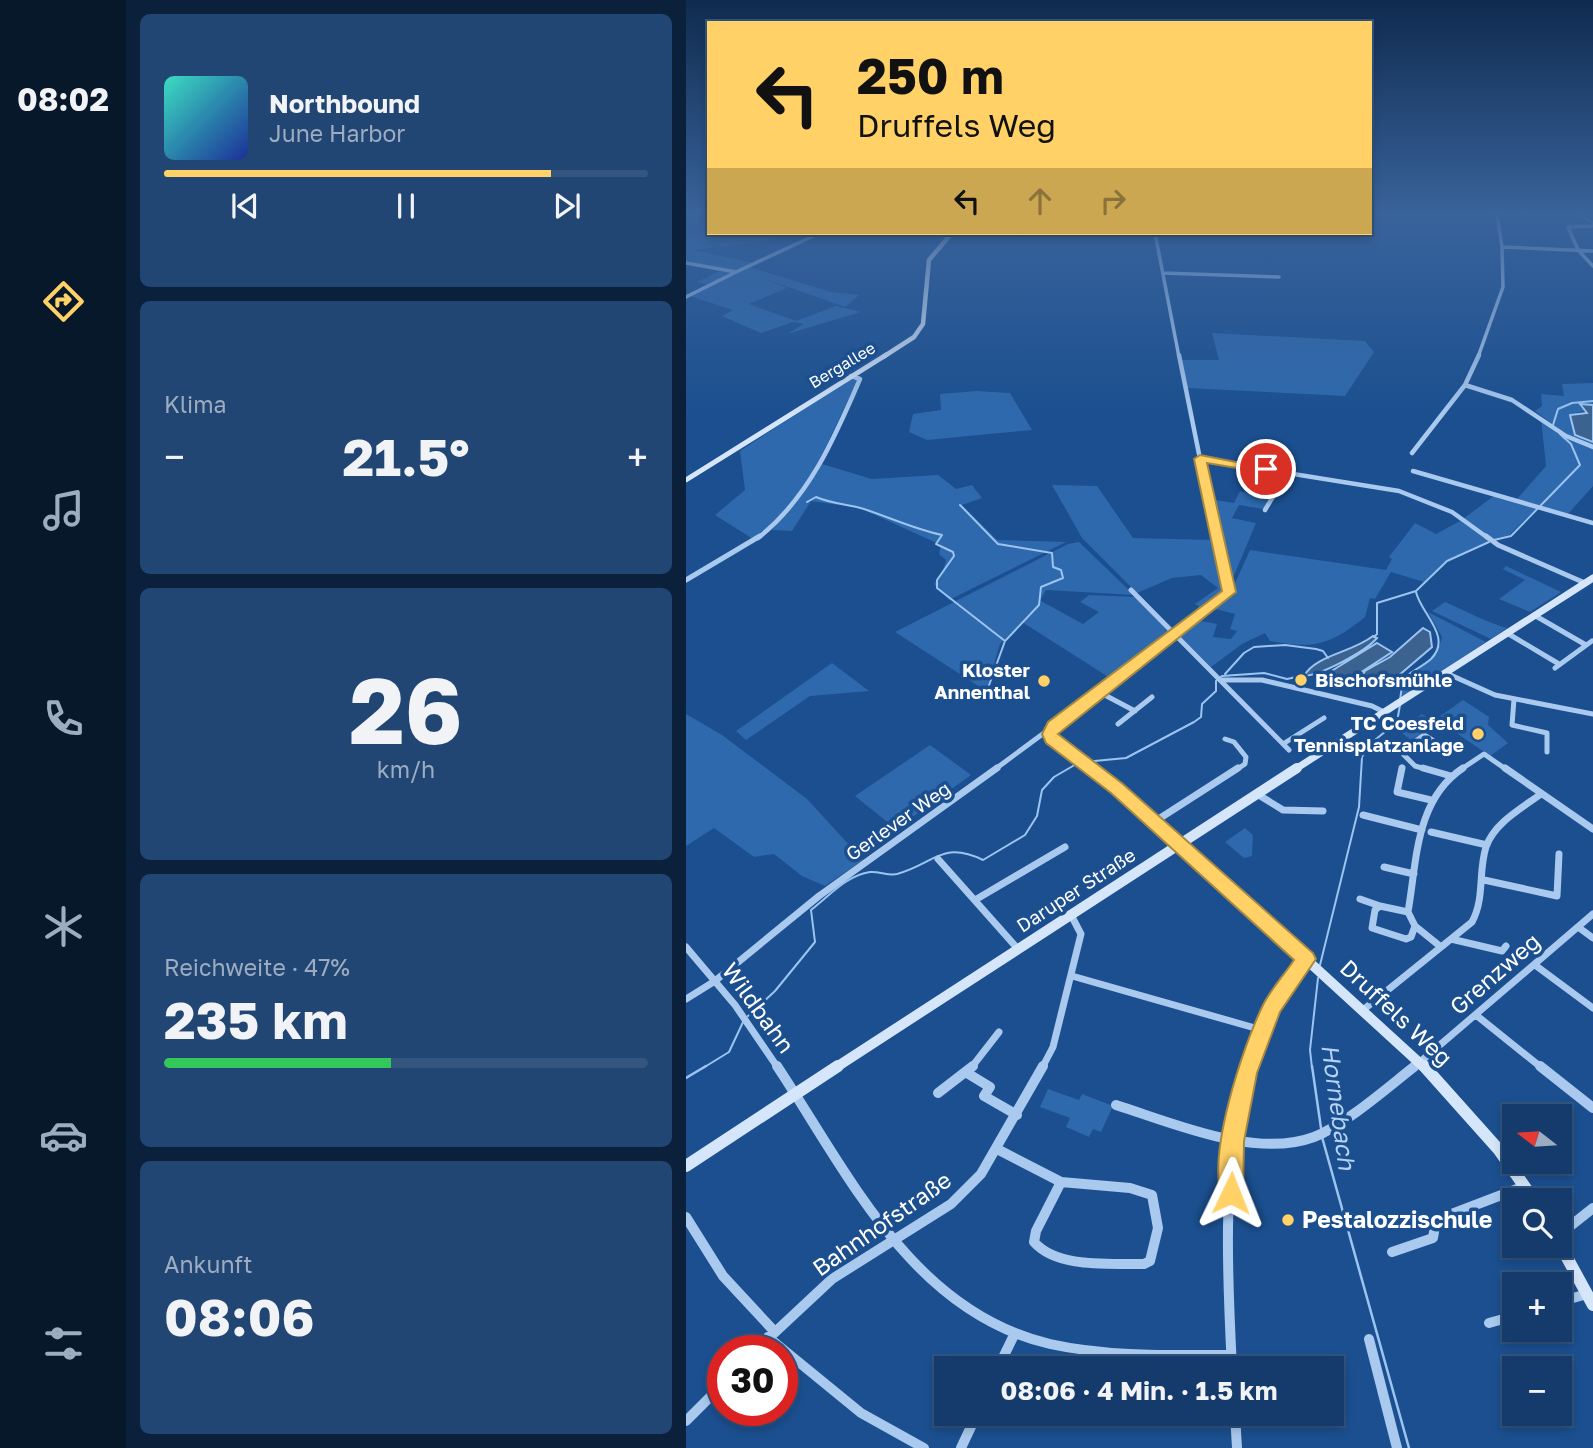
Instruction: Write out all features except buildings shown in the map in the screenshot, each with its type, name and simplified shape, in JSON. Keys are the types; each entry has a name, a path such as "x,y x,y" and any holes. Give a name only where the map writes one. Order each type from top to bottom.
{"street":[{"path":"686,298 718,282"},
{"name":"Bergallee","path":"686,480 920,330 926,282"},
{"path":"1165,282 1200,459 1399,491 1452,512 1492,541 1590,581"},
{"path":"1412,453 1465,385 1490,330 1502,293 1502,282"},
{"path":"686,580 765,533 783,515 822,459 863,369"},
{"path":"851,376 860,379"},
{"path":"1465,385 1512,400 1575,441 1593,447"},
{"name":"Gerlever Weg","path":"686,999 715,981 831,887 876,858 1044,733 1050,734 1054,726 1229,592 1200,459"},
{"path":"1413,471 1593,523"},
{"path":"1265,510 1288,472"},
{"name":"Daruper Straße","path":"686,1166 1017,948 1590,581"},
{"path":"1131,590 1289,750"},
{"path":"1507,633 1557,666 1589,643 1534,615"},
{"path":"1446,673 1479,689 1514,699 1593,714"},
{"path":"1220,678 1262,680 1372,706 1384,712"},
{"path":"1099,692 1135,711"},
{"path":"1118,724 1152,697"},
{"path":"1514,699 1512,725 1547,733 1547,752"},
{"path":"1283,744 1324,718"},
{"path":"1050,734 1052,739 1180,844"},
{"path":"1442,746 1424,735 1399,750 1415,766 1451,776"},
{"path":"1154,822 1245,764 1246,757 1234,742 1225,739"},
{"path":"1441,947 1415,926 1408,912 1422,830 1431,800 1451,776 1484,754 1593,829"},
{"path":"1402,767 1397,792 1431,800"},
{"path":"1257,794 1283,810 1324,811"},
{"path":"1363,1010 1451,939 1477,913 1484,880 1487,845 1499,827 1541,794"},
{"path":"1363,815 1422,830"},
{"path":"1431,832 1487,845"},
{"name":"Druffels Weg","path":"1180,844 1420,1062 1473,1117 1524,1186"},
{"path":"975,900 1065,847"},
{"path":"1484,880 1557,897 1559,854"},
{"path":"938,859 1017,948"},
{"path":"1384,867 1414,874"},
{"path":"1360,899 1408,912"},
{"path":"1380,906 1376,910 1374,930 1406,939 1411,937 1415,926"},
{"name":"Bahnhofstraße","path":"771,1334 832,1279 958,1199 981,1174 1017,1115 1056,1040 1081,934 1071,915"},
{"name":"Grenzweg","path":"1116,1105 1233,1141 1266,1144 1314,1137 1328,1130 1420,1062 1593,915"},
{"path":"1578,927 1593,938"},
{"path":"1451,939 1502,951 1506,946"},
{"name":"Wildbahn","path":"686,947 750,1024 844,1172 894,1241 927,1276 962,1305 1014,1333 1059,1346 1116,1353 1231,1355"},
{"path":"1231,1355 1228,1274 1233,1141 1247,1073 1262,1030 1288,982 1309,962"},
{"path":"1535,965 1593,1008"},
{"path":"1072,976 1262,1030"},
{"path":"1476,1015 1593,1108"},
{"path":"938,1093 967,1073 999,1032"},
{"path":"967,1073 990,1087 984,1096 1017,1115"},
{"path":"997,1149 1061,1182 1082,1188 1141,1190 1152,1195 1158,1209 1150,1261 1144,1264 1076,1261 1049,1255 1037,1247 1036,1231 1061,1182"},
{"path":"1392,1252 1433,1238 1436,1220 1524,1186"},
{"path":"1572,1225 1593,1208"},
{"path":"686,1217 723,1276 771,1334 845,1402 888,1432 924,1448"},
{"path":"1567,1258 1590,1299 1572,1301"},
{"path":"1489,1323 1502,1319"},
{"path":"1003,1356 1014,1333"},
{"path":"1369,1339 1397,1448"},
{"path":"686,1421 707,1400"},
{"path":"961,1448 971,1426"},
{"path":"1236,1426 1237,1448"}],"shaded area":[{"path":"698,282 715,282 708,285"},
{"path":"719,282 772,282 787,288 749,304 796,321 836,306 861,312 787,334 804,324 793,322 761,333 722,316 733,310 690,296"},
{"path":"773,282 797,282 831,292 859,295 845,307"},
{"path":"1212,333 1365,341 1374,352 1345,396 1187,388 1182,360 1219,360"},
{"path":"850,379 858,380 827,445 803,487 772,524 753,539 715,515 745,490 740,451"},
{"path":"1593,383 1593,405 1580,404 1588,410 1576,413 1574,434 1593,442 1593,446 1567,435 1535,411 1542,406 1541,394 1564,396 1562,384"},
{"path":"977,391 1010,393 1032,430 927,440 909,432 913,414 941,410 940,394"},
{"path":"1580,404 1593,405 1593,442 1575,435 1570,415 1587,413"},
{"path":"1541,418 1565,437 1593,448 1593,486 1568,514 1517,499 1546,466"},
{"path":"822,464 872,479 938,475 956,489 972,485 982,498 962,505 997,540 1066,542 949,600 934,584 943,571 946,560 939,554 941,545 860,508 811,501 792,531 772,530"},
{"path":"1052,485 1097,486 1133,538 1215,540 1227,592 1203,609 1195,604 1218,588 1201,575 1172,578 1137,593 1082,538"},
{"path":"1240,491 1271,497 1264,509 1239,505 1232,518 1256,523 1230,585 1209,499 1234,503"},
{"path":"1495,495 1538,507 1509,535 1492,540 1463,519"},
{"path":"1460,521 1489,541 1447,560 1424,582 1391,572 1375,599 1370,598 1365,617 1341,634 1320,643 1298,645 1270,641 1265,633 1242,644 1211,667 1177,633 1200,616 1201,621 1217,624 1213,637 1231,639 1237,631 1230,629 1235,614 1211,608 1231,592 1250,550 1386,570 1392,559 1389,557 1415,523 1436,534"},
{"path":"1079,542 1134,595 1046,590 1038,604 1041,601 1083,624 1099,612 1080,602 1089,595 1136,597 1171,631 1110,678 1022,622 1000,644 986,691 895,632 1068,544"},
{"path":"1506,566 1561,592 1530,612 1499,599 1525,580 1503,569"},
{"path":"1445,602 1507,628 1491,639 1432,611"},
{"path":"1428,612 1486,642 1402,697 1407,679 1439,647 1442,637"},
{"path":"1423,628 1430,632 1432,647 1384,688 1362,687 1360,680 1365,671 1390,657"},
{"path":"1373,636 1377,638 1353,656 1321,672 1304,676 1317,663"},
{"path":"1377,643 1392,652 1357,675 1353,683 1327,679 1325,675"},
{"path":"832,663 869,691 810,696 746,740 736,731"},
{"name":"TC Coesfeld Tennisplatzanlage","path":"1463,700 1489,717 1488,725 1508,743 1490,756 1436,719"},
{"path":"686,714 722,735 807,799 863,860 825,886 802,876 774,854 754,857 714,828 686,846"},
{"path":"1422,714 1435,723 1412,741 1399,731"},
{"path":"930,745 971,775 896,829 855,796"},
{"path":"1245,828 1253,835 1252,856 1244,858 1225,842"},
{"path":"1048,1089 1079,1100 1082,1094 1113,1106 1101,1132 1093,1129 1089,1137 1066,1127 1070,1118 1040,1107"}],"waterway":[{"path":"1553,425 1558,409 1572,403 1593,401"},
{"path":"1494,540 1511,536 1580,465 1571,444 1560,434"},
{"path":"807,502 816,497 864,509 942,535 936,544 953,552 954,556 937,580 937,588 1005,641 988,688"},
{"path":"960,505 998,544 1052,553 1053,567 1061,570 1063,578 1041,587 1039,605 1006,640"},
{"path":"1374,637 1377,634 1377,603 1416,591 1447,561 1489,542"},
{"name":"Hornebach","path":"1400,700 1403,679 1431,659 1439,642 1434,625 1416,592"},
{"path":"1225,674 1244,653 1254,647 1285,645 1316,649 1323,651 1328,658"},
{"path":"1084,762 1126,758 1194,722 1201,717 1202,704 1216,691 1216,681 1222,676 1264,673 1287,679 1306,675"},
{"name":"Hornebach","path":"1320,965 1359,807 1362,757 1370,744 1397,722 1400,705"},
{"path":"748,1016 775,991 815,942 811,910 838,887 862,874 897,874 948,853 969,854 983,860 1025,835 1037,816 1042,790 1054,777 1078,763"},
{"name":"Hornebach","path":"1312,1068 1310,1050 1318,978"},
{"path":"703,1068 729,1052 744,1020"},
{"path":"686,1078 706,1066"},
{"name":"Hornebach","path":"1312,1066 1321,1128"},
{"name":"Hornebach","path":"1322,1137 1409,1448"}],"place":[{"name":"Bischofsmühle","path":"1301,680"},
{"name":"Kloster Annenthal","path":"1044,681"},
{"name":"TC Coesfeld Tennisplatzanlage","path":"1478,734"},
{"name":"Pestalozzischule","path":"1288,1220"}],"route":[{"path":"1231,1193 1233,1141 1247,1073 1272,1008 1306,959 1171,836 1117,789 1052,739 1050,734 1054,726 1229,592 1200,459 1266,469"}]}
